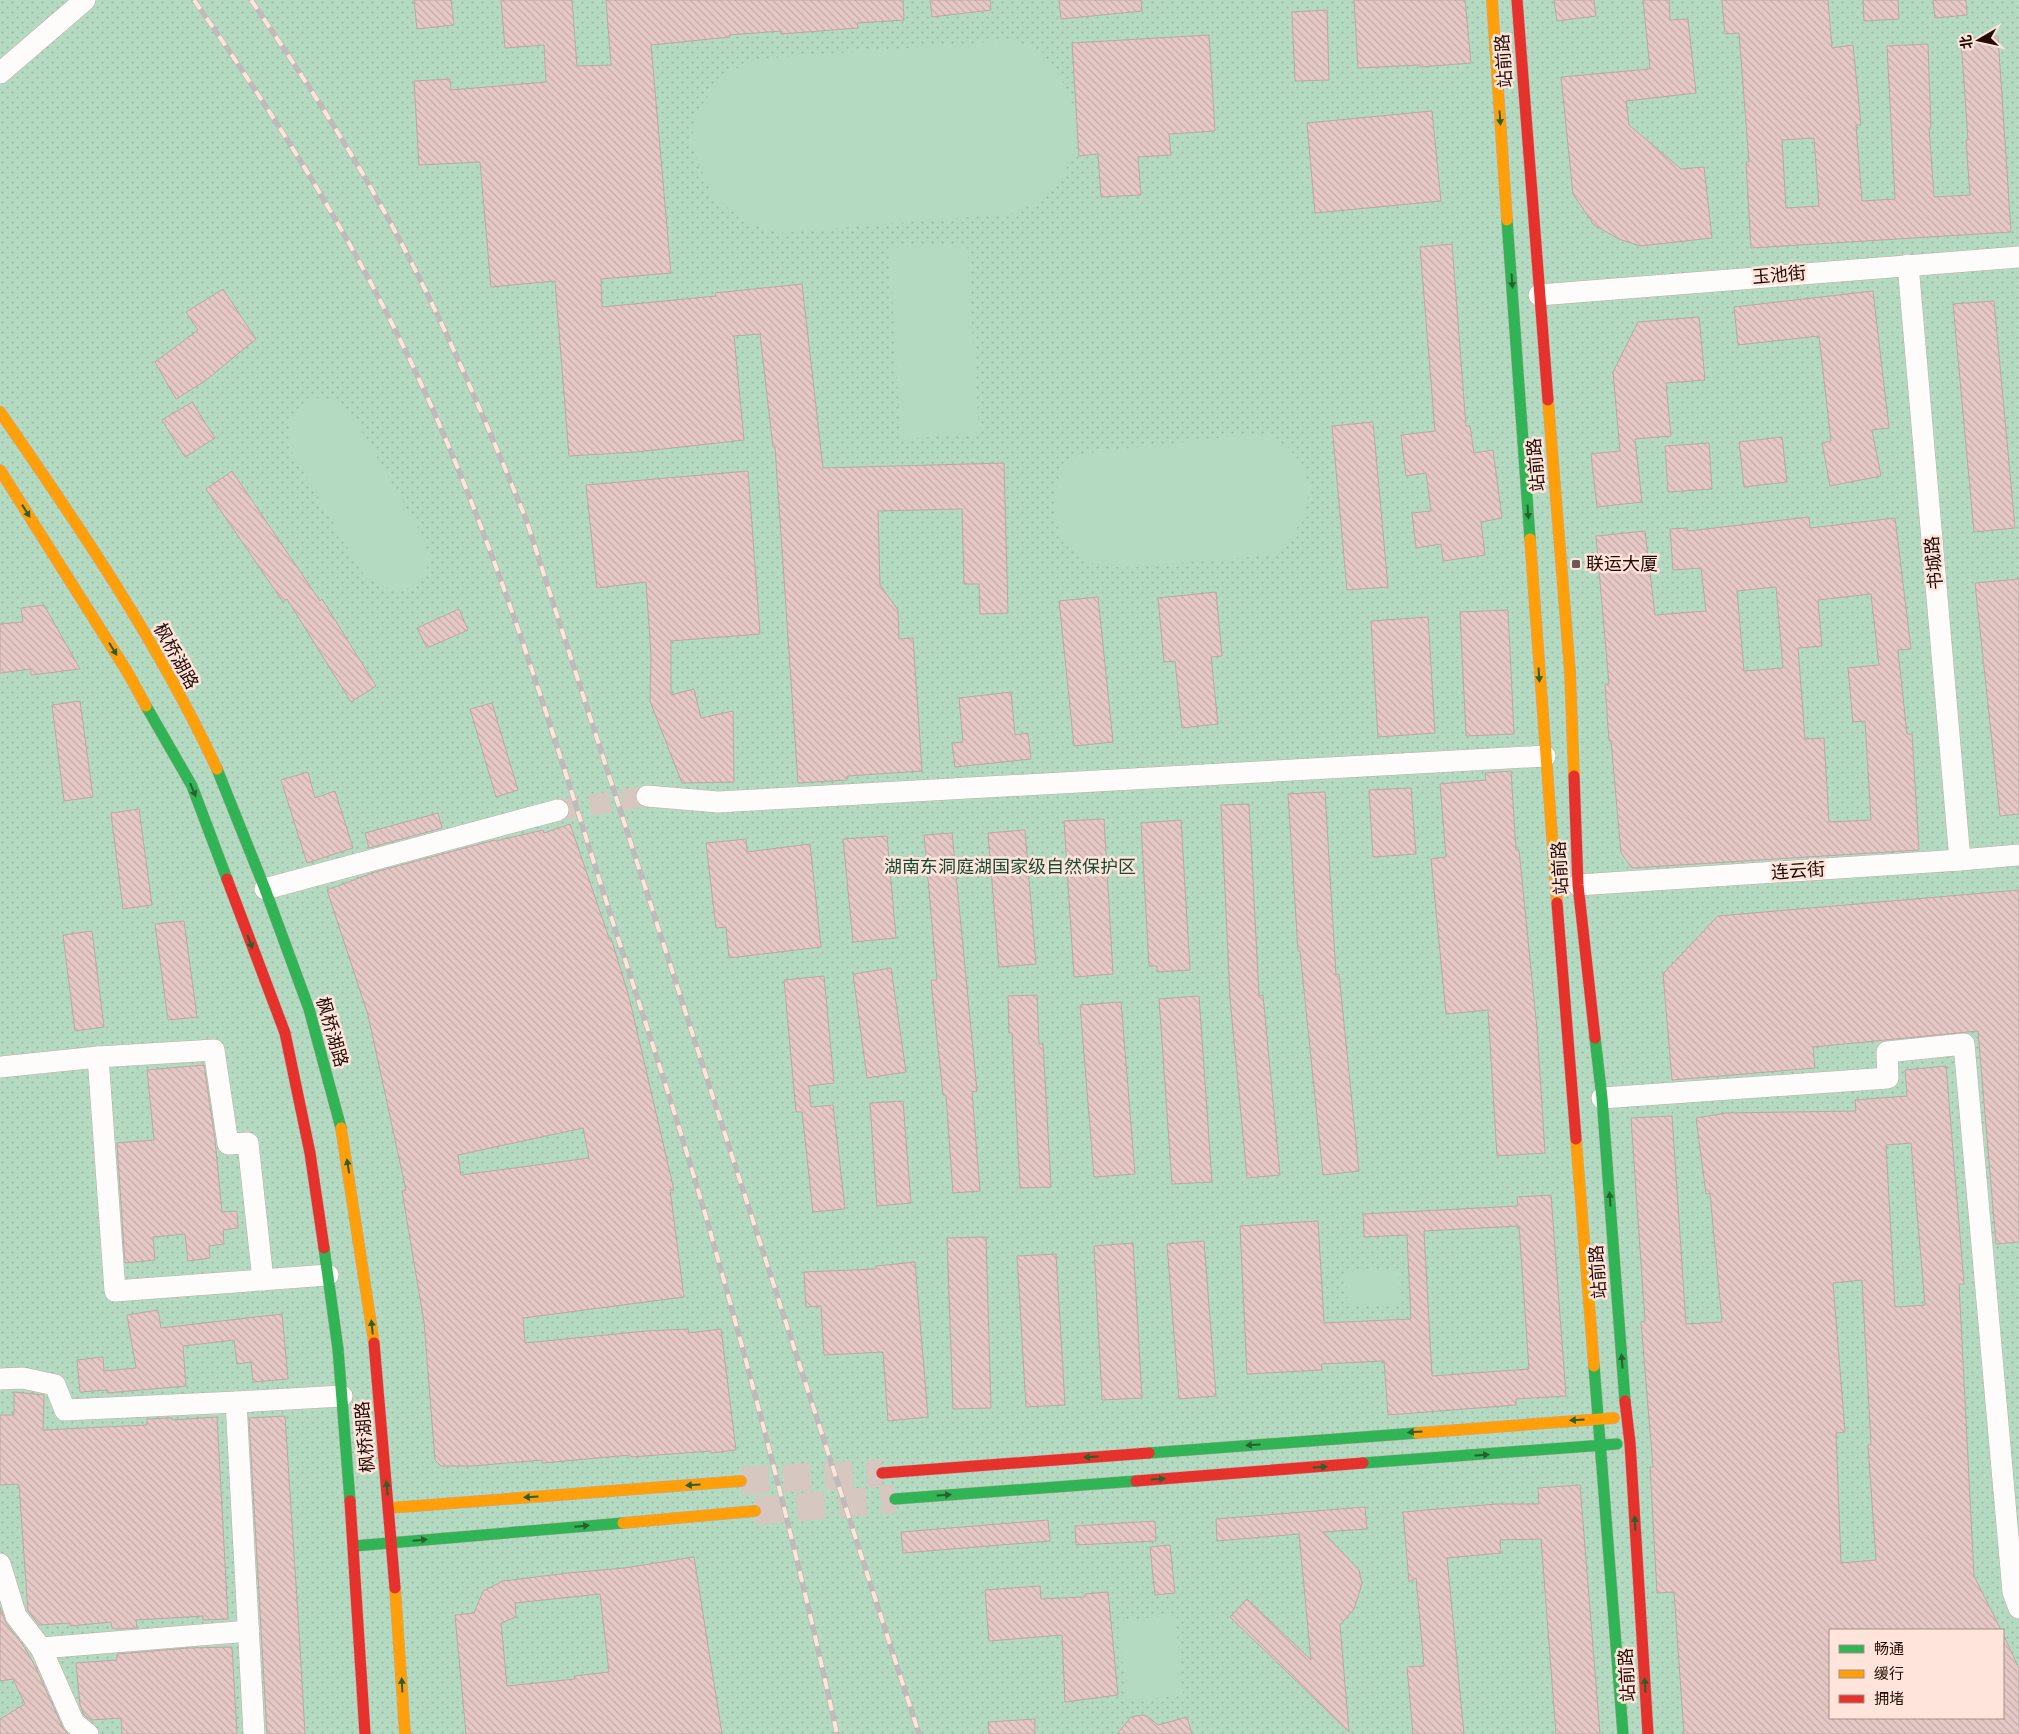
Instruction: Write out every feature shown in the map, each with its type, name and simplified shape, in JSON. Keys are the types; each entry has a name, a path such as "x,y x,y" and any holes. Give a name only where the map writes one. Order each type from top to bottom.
{"main road":[{"name":"站前路","path":"1492,0 1545,756 1623,1734"},
{"name":"站前路","path":"1518,0 1539,295 1570,672 1578,885 1602,1098 1626,1417 1630,1444 1648,1734"},
{"name":"枫桥湖路","path":"0,412 77,524 158,656 216,767 265,889 309,1010 344,1139 372,1322 392,1543 405,1734"},
{"name":"枫桥湖路","path":"0,470 128,673 192,786 285,1033 310,1153 338,1349 354,1546 365,1734"},
{"path":"882,1473 1626,1417"},
{"path":"895,1499 1630,1444"},
{"path":"389,1508 741,1481"},
{"path":"354,1546 754,1511"}],"street":[{"path":"0,73 85,0"},
{"name":"玉池街","path":"1539,295 2019,257"},
{"name":"书城路","path":"1908,265 1960,860"},
{"path":"647,796 718,802 1545,756"},
{"path":"265,889 558,810"},
{"name":"连云街","path":"1578,885 2019,855"},
{"path":"1602,1098 1888,1078 1887,1052 1964,1044 2013,1592 2019,1608"},
{"path":"0,1067 98,1057 214,1050 228,1144 248,1143 263,1280"},
{"path":"98,1057 115,1291 328,1276"},
{"path":"0,1379 23,1378 55,1385 65,1410 342,1396"},
{"path":"236,1402 254,1734"},
{"path":"0,1564 16,1616 41,1648 74,1723 88,1734"},
{"path":"41,1648 249,1631"}],"green space":[{"name":"湖南东洞庭湖国家级自然保护区","path":"0,0 2019,0 2019,1734 0,1734"},
{"path":"1014,40 1042,52 1070,93 1075,125 1074,155 1059,181 1041,199 1015,213 780,233 746,223 711,194 691,143 696,114 712,91 731,71 757,59"},
{"path":"967,243 979,434 901,439 889,248"},
{"path":"318,398 332,401 351,413 423,537 429,559 426,575 412,587 400,590 387,588 365,577 290,449 289,431 292,417 302,405"},
{"path":"1261,433 1287,446 1302,465 1310,486 1305,513 1293,535 1272,555 1122,568 1087,562 1064,544 1054,512 1055,492 1062,471 1080,454"},
{"path":"1398,1270 1399,1304 1348,1306 1346,1272"},
{"path":"1175,1615 1183,1695 1127,1701 1118,1621"}],"building":[{"path":"414,0 451,0 454,25 417,29"},
{"path":"501,0 572,0 577,66 611,65 606,0 903,0 904,20 857,23 858,28 781,34 781,31 729,35 730,37 651,45 671,273 601,279 602,307 716,296 715,293 802,284 823,468 1004,463 1008,613 980,614 979,584 964,584 962,509 878,511 880,585 898,610 899,639 913,638 922,771 847,776 847,780 798,783 775,447 773,447 760,334 734,336 744,440 636,452 569,456 555,281 491,287 480,162 419,165 414,81 450,79 451,90 546,82 544,45 505,48"},
{"path":"930,0 990,0 991,10 932,17"},
{"path":"1059,0 1141,0 1142,11 1061,19"},
{"path":"1354,0 1465,0 1471,63 1420,67 1420,65 1358,68"},
{"path":"1554,0 1594,0 1596,16 1557,21"},
{"path":"1643,0 1669,0 1670,20 1688,19 1696,93 1626,101 1629,125 1681,169 1704,167 1712,238 1640,246 1619,239 1594,225 1573,194 1561,77 1650,69"},
{"path":"1722,0 1828,0 1832,48 1853,45 1861,125 1856,125 1862,201 1895,199 1887,46 1928,44 1931,128 1929,128 1934,197 1970,195 1961,39 1998,36 2011,232 1751,248 1746,162 1749,162 1739,33 1725,34","holes":["1814,138 1819,206 1786,208 1782,140"]},
{"path":"1863,0 1898,0 1899,19 1864,21"},
{"path":"1933,0 1966,0 1967,15 1935,18"},
{"path":"1327,10 1329,80 1295,81 1292,12"},
{"path":"1209,35 1215,131 1169,134 1171,155 1138,157 1141,195 1101,197 1098,154 1079,156 1072,43"},
{"path":"1432,111 1441,201 1315,213 1307,123"},
{"path":"1452,244 1466,426 1470,426 1474,453 1493,450 1502,518 1481,522 1485,555 1443,561 1441,544 1416,548 1412,513 1431,511 1426,473 1406,476 1401,435 1435,431 1420,247"},
{"path":"223,289 256,339 205,381 176,399 155,362 198,330 186,312"},
{"path":"1873,291 1889,428 1872,430 1881,476 1830,486 1822,443 1831,441 1819,336 1738,345 1734,307"},
{"path":"1994,301 2015,528 1974,532 1953,304"},
{"path":"1699,317 1705,380 1666,383 1671,436 1635,439 1642,502 1597,507 1591,454 1620,451 1613,372 1638,322"},
{"path":"192,402 215,438 185,457 162,420"},
{"path":"1373,422 1388,587 1347,590 1332,426"},
{"path":"1782,437 1787,482 1744,487 1739,442"},
{"path":"1709,443 1712,489 1668,492 1665,446"},
{"path":"232,471 320,601 322,599 376,686 351,702 287,599 283,602 206,489"},
{"path":"748,471 760,634 671,641 671,695 694,689 701,718 733,711 734,782 682,783 650,701 651,655 646,582 597,588 586,485"},
{"path":"1809,517 1810,528 1895,518 1911,649 1898,650 1907,734 1912,734 1919,850 1632,868 1621,853 1611,741 1609,741 1605,684 1609,684 1596,536 1645,531 1655,615 1706,611 1701,568 1673,570 1670,529 1687,528 1688,531","holes":["1776,587 1783,668 1744,671 1737,591","1871,594 1879,665 1848,668 1853,722 1865,721 1871,820 1829,822 1824,738 1805,739 1798,648 1822,646 1818,600"]},
{"path":"2019,579 2019,814 2000,816 1975,583"},
{"path":"1216,592 1222,656 1211,657 1218,724 1182,728 1175,661 1164,662 1158,598"},
{"path":"1098,597 1113,742 1074,746 1059,601"},
{"path":"44,605 80,669 31,675 31,669 0,673 0,624 23,622 21,608"},
{"path":"459,609 468,630 427,648 417,628"},
{"path":"1508,610 1514,734 1466,736 1460,612"},
{"path":"1428,617 1435,733 1378,737 1371,621"},
{"path":"1011,692 1015,735 1028,733 1031,759 955,767 952,743 963,742 959,698"},
{"path":"80,701 93,797 64,801 52,705"},
{"path":"492,703 518,790 496,797 470,709"},
{"path":"1511,771 1516,850 1519,850 1537,1029 1545,1153 1497,1156 1488,1010 1446,1014 1431,859 1446,857 1440,784 1486,780 1485,773"},
{"path":"308,772 315,798 335,791 353,848 307,863 281,780"},
{"path":"1411,788 1416,854 1373,857 1369,790"},
{"path":"1325,792 1336,975 1339,974 1359,1171 1323,1175 1300,951 1298,951 1288,794"},
{"path":"1249,804 1259,996 1263,995 1280,1175 1247,1178 1230,998 1221,805"},
{"path":"139,809 152,905 123,909 111,813"},
{"path":"438,813 442,828 369,848 365,833"},
{"path":"1104,819 1113,974 1074,977 1064,821"},
{"path":"1181,820 1190,970 1157,972 1157,966 1149,966 1141,823"},
{"path":"570,824 609,938 611,938 629,997 674,1190 670,1190 684,1297 523,1318 525,1343 646,1331 688,1329 689,1333 721,1329 736,1450 631,1457 630,1455 543,1463 542,1460 472,1466 441,1466 435,1460 424,1322 402,1191 406,1190 368,1015 327,890 375,872 495,840 543,830 544,833","holes":["583,1128 589,1158 461,1175 458,1155"]},
{"path":"1025,830 1036,964 999,967 988,833"},
{"path":"952,833 977,1091 972,1092 980,1191 953,1193 946,1095 943,1095 931,980 937,980 924,835"},
{"path":"887,836 896,938 853,942 843,839"},
{"path":"746,839 747,852 810,844 821,947 729,958 726,927 716,928 706,843"},
{"path":"2019,890 2019,1242 1996,1244 1978,1031 1813,1047 1815,1068 1672,1080 1663,974 1718,916"},
{"path":"184,921 197,1017 168,1020 155,924"},
{"path":"92,931 104,1027 75,1031 63,935"},
{"path":"891,968 906,1072 867,1078 853,974"},
{"path":"824,976 834,1083 809,1086 811,1107 833,1105 845,1209 813,1212 802,1112 796,1112 784,980"},
{"path":"1037,995 1039,1044 1043,1044 1051,1187 1020,1188 1012,1033 1009,1033 1008,996"},
{"path":"1199,996 1212,1182 1172,1184 1159,999"},
{"path":"1121,1002 1135,1174 1094,1177 1080,1005"},
{"path":"204,1065 215,1140 222,1212 237,1211 238,1228 223,1230 224,1244 209,1246 210,1258 188,1261 185,1234 153,1237 155,1260 125,1263 117,1143 154,1140 147,1070"},
{"path":"1946,1066 1964,1284 1959,1284 1974,1576 2000,1629 1829,1629 1829,1719 2004,1719 2004,1636 2019,1668 2019,1734 1684,1734 1674,1592 1657,1593 1650,1467 1653,1467 1641,1322 1645,1321 1631,1118 1672,1116 1686,1324 1722,1322 1710,1193 1706,1194 1696,1118 1726,1113 1856,1111 1855,1100 1907,1096 1905,1070","holes":["1911,1143 1925,1305 1895,1307 1886,1145","1862,1280 1871,1445 1868,1445 1876,1560 1841,1563 1836,1433 1845,1432 1833,1283"]},
{"path":"903,1101 911,1203 877,1206 870,1103"},
{"path":"1551,1195 1566,1396 1516,1399 1516,1405 1388,1415 1384,1361 1321,1364 1322,1370 1247,1374 1240,1226 1318,1221 1324,1323 1411,1319 1407,1235 1364,1237 1363,1214 1518,1206 1517,1197","holes":["1519,1226 1529,1369 1432,1376 1424,1231"]},
{"path":"986,1237 991,1408 953,1409 947,1238"},
{"path":"1204,1241 1216,1396 1179,1399 1167,1244"},
{"path":"1133,1243 1142,1398 1102,1400 1094,1246"},
{"path":"1056,1254 1065,1405 1026,1407 1017,1256"},
{"path":"915,1262 928,1417 888,1421 883,1352 824,1355 821,1306 806,1307 804,1272 876,1269 876,1266"},
{"path":"158,1310 161,1328 282,1314 288,1379 253,1382 251,1362 237,1364 234,1340 183,1346 186,1386 107,1393 107,1390 80,1392 77,1360 103,1357 104,1371 136,1368 127,1315"},
{"path":"14,1392 44,1395 43,1430 147,1425 147,1419 172,1418 172,1420 217,1417 228,1619 203,1620 203,1616 136,1620 137,1628 116,1629 112,1628 111,1622 70,1626 70,1623 39,1625 28,1611 19,1485 0,1485 0,1415 14,1415"},
{"path":"285,1416 305,1734 267,1734 249,1418"},
{"path":"1580,1485 1600,1734 1556,1734 1541,1539 1500,1540 1501,1553 1447,1558 1464,1734 1413,1734 1407,1667 1424,1666 1416,1578 1409,1582 1403,1512 1496,1504 1539,1504 1538,1488"},
{"path":"1365,1507 1367,1529 1323,1532 1359,1570 1362,1584 1354,1609 1340,1625 1349,1732 1230,1617 1247,1599 1311,1660 1299,1534 1217,1541 1216,1519"},
{"path":"1048,1520 1050,1541 903,1553 901,1532"},
{"path":"1155,1521 1156,1541 1076,1545 1075,1526"},
{"path":"1170,1545 1175,1593 1155,1595 1150,1547"},
{"path":"694,1557 722,1734 466,1734 455,1615 474,1613 483,1591 503,1581 624,1568","holes":["600,1594 609,1672 574,1676 575,1679 507,1686 501,1623 516,1617 515,1603"]},
{"path":"1040,1586 1041,1599 1085,1597 1085,1594 1108,1592 1118,1695 1065,1702 1062,1635 989,1641 985,1590"},
{"path":"0,1607 6,1623 23,1645 35,1666 63,1728 68,1734 0,1734 0,1719 25,1704 13,1679 0,1681"},
{"path":"232,1647 237,1734 122,1734 121,1718 91,1720 84,1715 80,1705 76,1663 117,1660 117,1654 189,1648"},
{"path":"1147,1716 1158,1725 1187,1717 1192,1734 1117,1734 1131,1717"},
{"path":"1035,1719 1035,1734 989,1734 988,1722"}],"tunnel":[{"path":"558,810 647,796"},
{"path":"741,1481 882,1473"},
{"path":"755,1511 895,1499"}],"railway":[{"path":"194,0 285,137 369,279 418,377 476,513 549,721 706,1217 776,1474 837,1734"},
{"path":"251,0 333,124 371,188 424,286 455,352 526,519 919,1734"}],"traffic: fast":[{"path":"1507,220 1530,539"},
{"path":"146,706 192,786 227,879"},
{"path":"217,769 265,889 309,1009 341,1128"},
{"path":"1595,1038 1602,1098 1625,1401"},
{"path":"324,1248 338,1349 350,1501"},
{"path":"1594,1366 1623,1734"},
{"path":"1149,1453 1417,1433"},
{"path":"1363,1463 1617,1444"},
{"path":"895,1499 1136,1481"},
{"path":"354,1546 623,1523"}],"traffic: slow":[{"path":"1492,0 1507,220"},
{"path":"1548,400 1570,672 1574,776"},
{"path":"0,412 88,542 143,630 194,722 217,769"},
{"path":"0,470 128,673 146,706"},
{"path":"1530,539 1557,903"},
{"path":"341,1128 374,1343"},
{"path":"1576,1139 1594,1366"},
{"path":"1417,1433 1614,1418"},
{"path":"389,1508 741,1481"},
{"path":"623,1523 755,1511"},
{"path":"395,1588 405,1734"}],"traffic: jam":[{"path":"1517,0 1548,400"},
{"path":"1574,776 1578,885 1595,1038"},
{"path":"227,879 285,1033 310,1153 324,1248"},
{"path":"1557,903 1576,1139"},
{"path":"374,1343 395,1588"},
{"path":"1625,1401 1630,1443 1648,1734"},
{"path":"882,1473 1149,1453"},
{"path":"1136,1481 1363,1463"},
{"path":"350,1501 365,1734"}],"place":[{"name":"联运大厦","path":"1576,564"}]}
